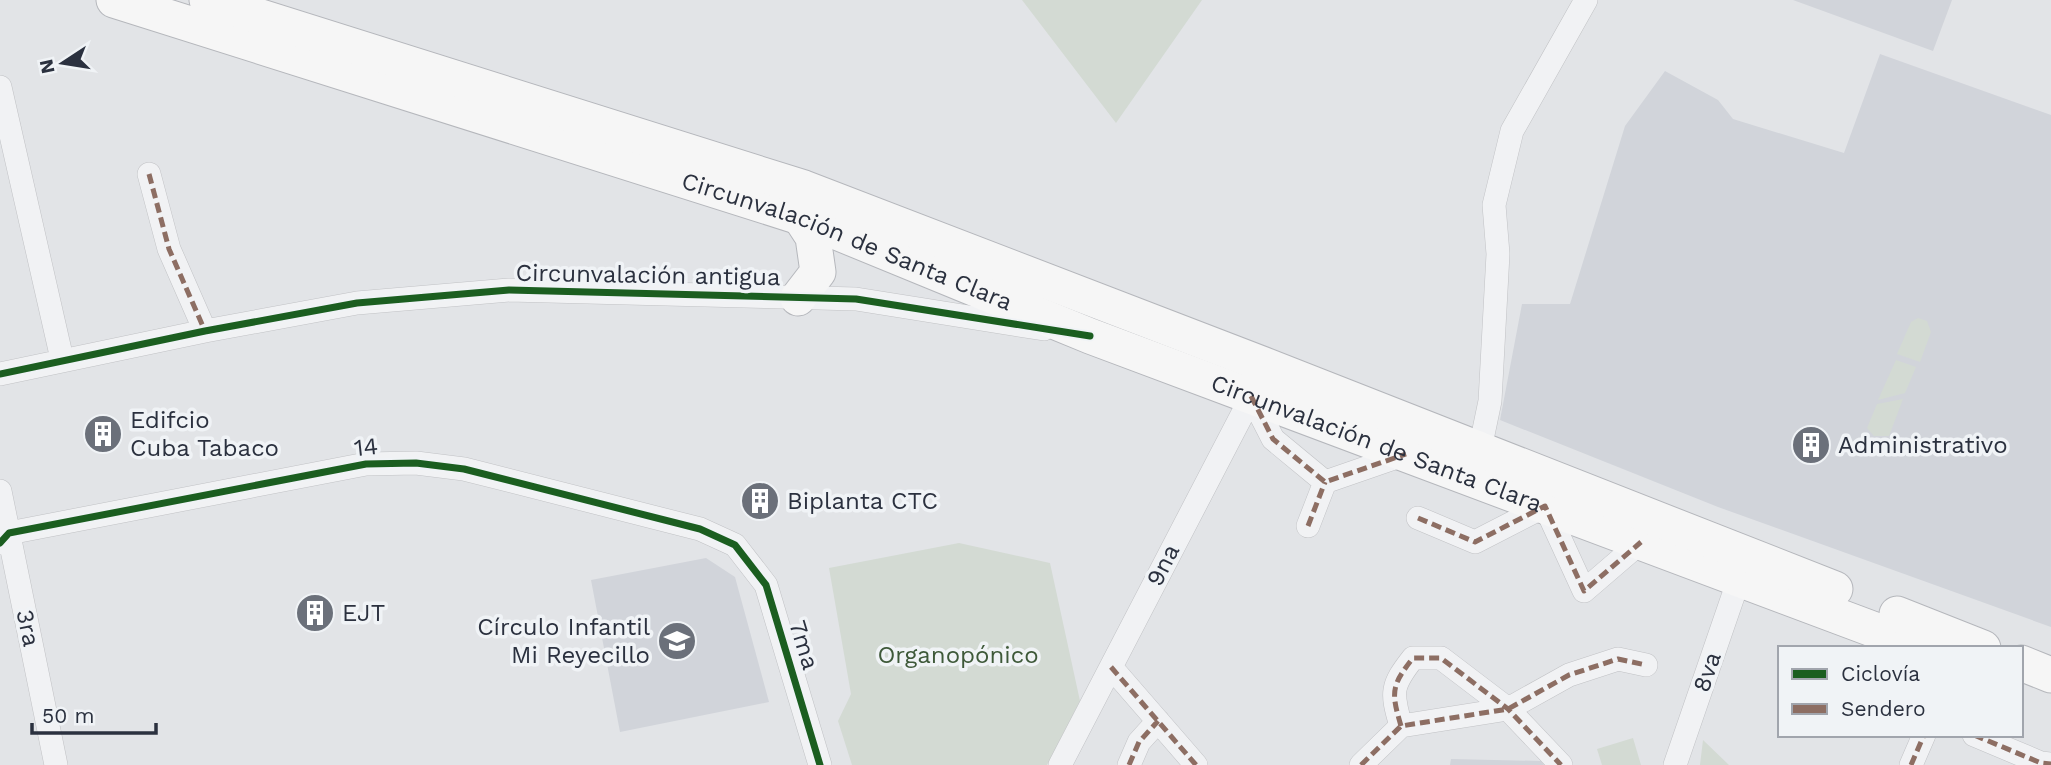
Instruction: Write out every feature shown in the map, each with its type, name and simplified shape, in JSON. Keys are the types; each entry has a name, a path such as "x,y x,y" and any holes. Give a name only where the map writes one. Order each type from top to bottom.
{"highway":[{"name":"Circunvalación de Santa Clara","path":"114,0 800,217 1090,336 1918,646"},
{"name":"Circunvalación de Santa Clara","path":"207,0 804,188 1480,449 1978,646"},
{"path":"798,298 817,272 813,237 800,217"},
{"path":"2023,664 2051,675"},
{"path":"2023,685 2051,696"}],"street":[{"path":"1480,449 1490,401 1498,254 1494,205 1512,131 1586,0"},
{"path":"0,87 62,359"},
{"path":"149,174 169,248 205,331"},
{"name":"Circunvalación antigua","path":"0,374 62,359 357,303 509,290 856,299 1090,336"},
{"name":"9na","path":"1060,765 1267,366"},
{"path":"1251,396 1273,439 1325,482"},
{"path":"1308,526 1325,482 1406,454"},
{"name":"14","path":"4,538 366,464 416,463 464,469 639,513 700,529 735,545"},
{"name":"3ra","path":"0,491 4,538 56,765"},
{"path":"1418,519 1475,542 1545,506 1584,591 1641,542"},
{"name":"7ma","path":"735,545 766,585 820,765"},
{"name":"8va","path":"1675,765 1739,579"},
{"path":"1401,726 1393,699 1398,678 1413,658 1441,658 1508,709 1561,765"},
{"path":"1361,765 1401,726 1508,709 1569,675 1619,659 1646,665"},
{"path":"1111,667 1196,765"},
{"path":"1129,765 1139,742 1158,721"},
{"path":"1911,765 1923,737"},
{"path":"1979,737 2051,765"}],"shaded area":[{"path":"1793,0 1952,0 1933,51"},
{"path":"1880,54 2051,115 2051,627 1718,507 1500,420 1522,304 1570,304 1625,126 1665,71 1718,100 1733,119 1844,153"},
{"name":"Círculo Infantil Mi Reyecillo","path":"706,558 735,577 769,702 620,732 591,580"},
{"path":"1451,759 1541,761 1544,765 1450,765"}],"green space":[{"path":"1022,0 1202,0 1116,123"},
{"path":"1918,318 1927,321 1931,332 1920,362 1897,354 1911,322"},
{"path":"1896,360 1916,367 1905,393 1878,400"},
{"path":"1903,399 1889,436 1874,436 1867,428 1877,404"},
{"name":"Organopónico","path":"959,543 1050,563 1080,701 1047,765 852,765 838,721 851,694 829,568"},
{"path":"1633,738 1641,765 1602,765 1597,749"},
{"path":"1703,740 1729,765 1700,765"}],"marked path":[{"path":"149,174 169,249 205,331"},
{"path":"1251,396 1273,439 1325,482 1406,454"},
{"path":"1308,526 1325,482"},
{"path":"1418,518 1475,542 1545,506 1584,591 1641,542"},
{"path":"1401,726 1395,697 1400,676 1413,658 1441,658 1508,709 1561,765"},
{"path":"1361,765 1401,726 1508,709 1569,675 1618,659 1646,665"},
{"path":"1111,667 1196,765"},
{"path":"1129,765 1139,742 1158,721"},
{"path":"1911,765 1923,737"},
{"path":"1979,737 2041,763 2051,764"}],"cycle path":[{"path":"0,374 205,331 357,303 509,290 856,299 1090,336"},
{"path":"0,543 9,533 366,464 416,463 464,469 700,529 735,545 766,585 820,765"}],"place":[{"name":"Edifcio Cuba Tabaco","path":"103,434"},
{"name":"Administrativo","path":"1811,445"},
{"name":"Biplanta CTC","path":"760,501"},
{"name":"EJT","path":"315,613"},
{"name":"Círculo Infantil Mi Reyecillo","path":"677,641"}]}
